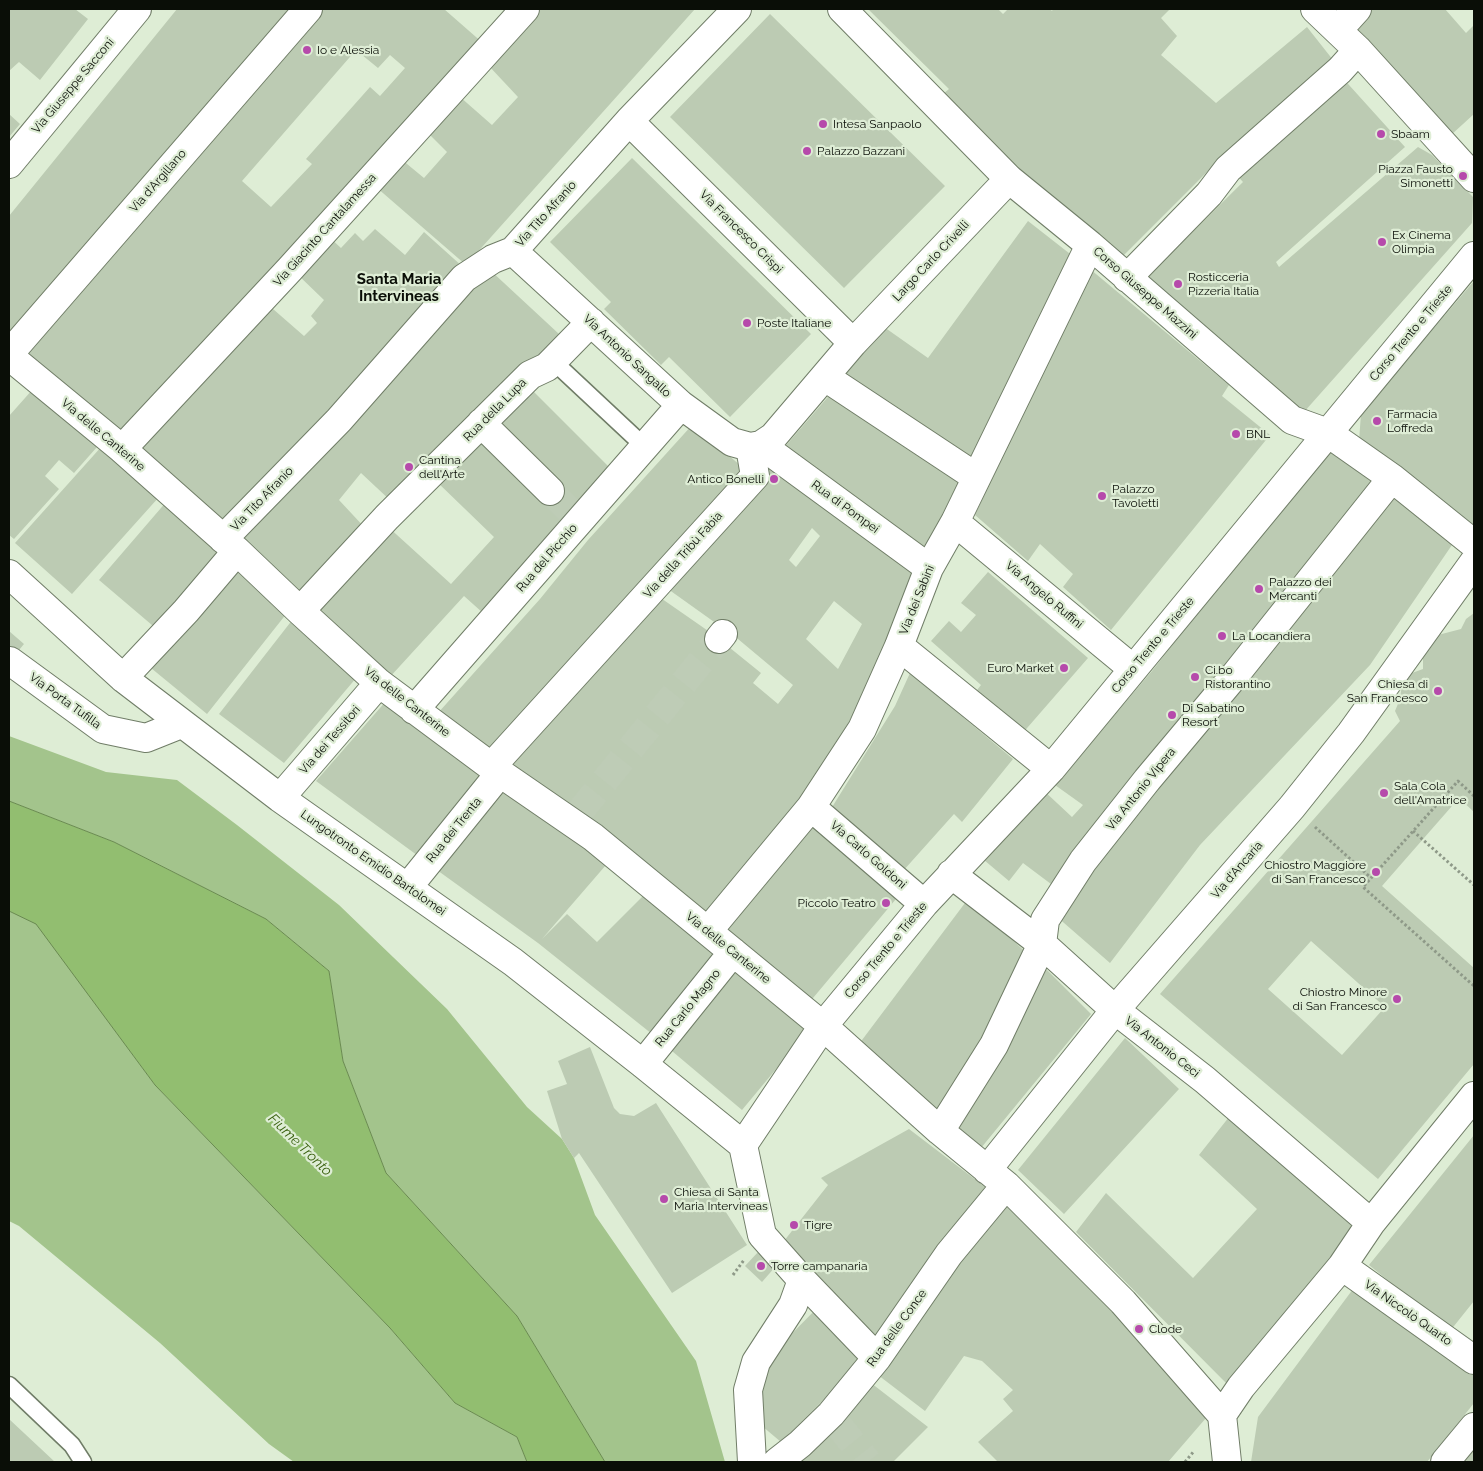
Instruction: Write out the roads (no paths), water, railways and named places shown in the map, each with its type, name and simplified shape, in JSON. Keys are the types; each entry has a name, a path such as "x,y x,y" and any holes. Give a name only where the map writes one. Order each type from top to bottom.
{"street":[{"name":"Via Giuseppe Sacconi","path":"9,164 137,9"},
{"name":"Via d'Argillano","path":"9,355 308,9"},
{"name":"Via Giacinto Cantalamessa","path":"122,449 297,262 525,9"},
{"name":"Via Tito Afranio","path":"123,678 186,611 230,545 464,278 492,259 513,251 629,121 737,9"},
{"name":"Corso Giuseppe Mazzini","path":"842,9 1009,179 1090,245 1292,420 1328,432 1392,478 1474,544"},
{"path":"1314,9 1358,50 1474,178"},
{"path":"1338,30 1357,9"},
{"path":"1127,278 1209,194 1228,169 1340,70 1358,50"},
{"name":"Via Francesco Crispi","path":"629,121 853,343"},
{"name":"Largo Carlo Crivelli","path":"853,343 1009,179"},
{"name":"Via dei Sabini","path":"708,932 811,807 862,729 899,646 929,568 955,522 1090,245"},
{"name":"Via Antonio Sangallo","path":"513,251 681,405 732,442 756,446"},
{"name":"Corso Trento e Trieste","path":"743,1145 823,1026 924,904 1051,769 1474,256"},
{"name":"Rua della Lupa","path":"300,611 387,517 481,423 530,375 548,367 591,322"},
{"path":"756,446 773,437 853,343"},
{"name":"Via delle Canterine","path":"9,355 122,449 230,545 379,683 496,770 575,819 593,838 823,1026 940,1131 997,1178 1123,1302 1222,1415"},
{"path":"825,377 976,477"},
{"name":"Rua del Picchio","path":"414,710 576,517 645,447 681,405"},
{"path":"481,423 550,491"},
{"name":"Rua di Pompei","path":"756,446 929,568"},
{"name":"Via della Tribù Fabia","path":"496,770 755,476 756,446"},
{"name":"Via Antonio Vipera","path":"940,1131 994,1046 1042,944 1045,920 1083,861 1147,780 1235,675 1392,478"},
{"name":"Via Angelo Ruffini","path":"955,522 1133,669"},
{"name":"Via d'Ancaria","path":"997,1178 1115,1010 1292,807 1351,734 1474,562"},
{"name":"Lungotronto Emidio Bartolomei","path":"9,574 123,678 181,724 280,798 513,962 743,1145"},
{"path":"899,646 1051,769"},
{"name":"Via Porta Tufilla","path":"10,661 103,729 146,738 181,724"},
{"name":"Via dei Tessitori","path":"280,798 379,683"},
{"name":"Rua dei Trenta","path":"408,887 496,770"},
{"name":"Via Carlo Goldoni","path":"811,807 924,904"},
{"name":"Via Antonio Ceci","path":"951,874 1042,944 1115,1010 1205,1080 1371,1223"},
{"name":"Rua Carlo Magno","path":"643,1064 733,952"},
{"path":"1227,1462 1222,1415 1241,1387 1342,1266 1371,1223 1472,1104"},
{"path":"743,1145 762,1235 802,1280 877,1358"},
{"name":"Rua delle Conce","path":"777,1462 833,1417 877,1358 949,1254 997,1178"},
{"name":"Via Niccolò Quarto","path":"1342,1266 1474,1360"},
{"path":"752,1462 748,1390 756,1362 793,1305 802,1280"},
{"path":"1445,1462 1474,1427"}],"lane":[{"path":"554,361 645,447"},
{"path":"9,1385 72,1445 83,1462"}],"water":[{"name":"Fiume Tronto","path":"9,801 114,842 266,919 329,971 343,1061 386,1173 517,1316 605,1462 527,1462 517,1437 455,1403 390,1328 155,1085 36,924 9,911"}],"tunnel":[{"path":"550,491 573,514"},
{"path":"578,814 719,639"},
{"path":"835,1421 868,1462"}],"place":[{"name":"Io e Alessia","path":"307,50"},
{"name":"Intesa Sanpaolo","path":"823,124"},
{"name":"Sbaam","path":"1381,134"},
{"name":"Palazzo Bazzani","path":"807,151"},
{"name":"Piazza Fausto Simonetti","path":"1463,176"},
{"name":"Ex Cinema Olimpia","path":"1382,242"},
{"name":"Rosticceria Pizzeria Italia","path":"1178,284"},
{"name":"Poste Italiane","path":"747,323"},
{"name":"Farmacia Loffreda","path":"1377,421"},
{"name":"BNL","path":"1236,434"},
{"name":"Cantina dell'Arte","path":"409,467"},
{"name":"Antico Bonelli","path":"774,479"},
{"name":"Palazzo Tavoletti","path":"1102,496"},
{"name":"Palazzo dei Mercanti","path":"1259,589"},
{"name":"La Locandiera","path":"1222,636"},
{"name":"Euro Market","path":"1064,668"},
{"name":"Ci.bo Ristorantino","path":"1195,677"},
{"name":"Chiesa di San Francesco","path":"1438,691"},
{"name":"Di Sabatino Resort","path":"1172,715"},
{"name":"Sala Cola dell'Amatrice","path":"1384,793"},
{"name":"Chiostro Maggiore di San Francesco","path":"1376,872"},
{"name":"Piccolo Teatro","path":"886,903"},
{"name":"Chiostro Minore di San Francesco","path":"1397,999"},
{"name":"Chiesa di Santa Maria Intervineas","path":"664,1199"},
{"name":"Tigre","path":"794,1225"},
{"name":"Torre campanaria","path":"761,1266"},
{"name":"Clode","path":"1139,1329"}],"district":[{"name":"Santa Maria Intervineas","path":"399,288"}]}
